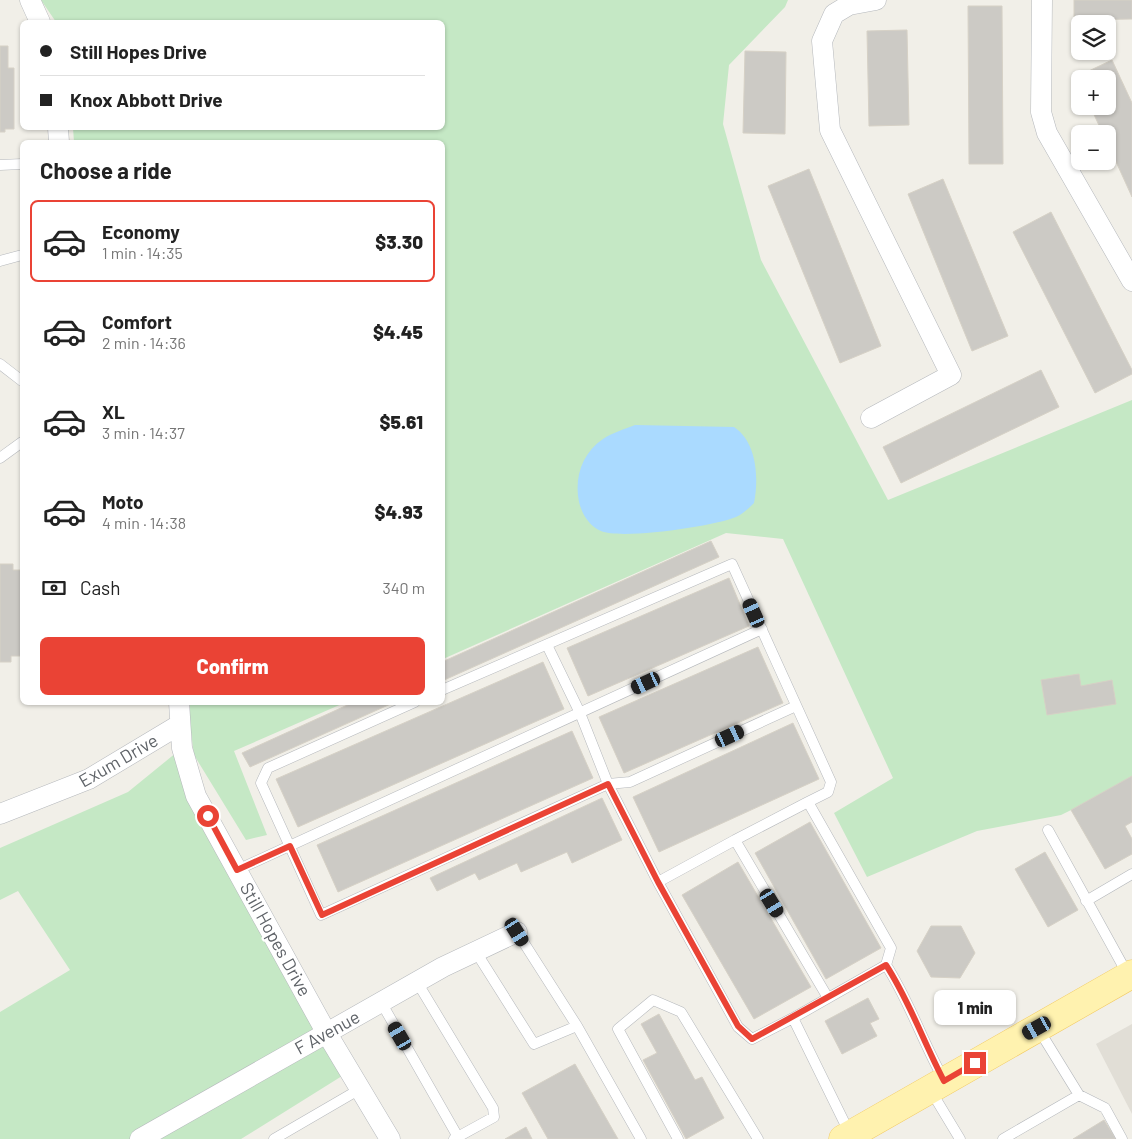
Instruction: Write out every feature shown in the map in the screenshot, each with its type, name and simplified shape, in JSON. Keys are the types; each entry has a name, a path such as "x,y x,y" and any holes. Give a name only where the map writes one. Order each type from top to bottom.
{"main road":[{"path":"847,1137 1130,975"}],"street":[{"path":"30,0 39,20"},
{"path":"870,418 951,375 830,130 822,42 834,14 849,5 876,0"},
{"path":"1042,0 1041,112 1047,133 1132,281"},
{"name":"Still Hopes Drive","path":"178,705 178,725 182,748 196,796 326,1032 390,1139"},
{"name":"Exum Drive","path":"0,814 89,779 178,725"},
{"name":"F Avenue","path":"140,1139 417,982 517,932"}],"lane":[{"path":"0,165 20,164"},
{"path":"0,261 20,256"},
{"path":"0,364 20,379"},
{"path":"0,458 20,443"},
{"path":"445,689 732,564 831,782 828,792 658,882"},
{"path":"237,870 762,630"},
{"path":"547,645 580,713 608,784 658,882 738,1026 752,1039 886,965 891,948 808,802"},
{"path":"408,705 268,768 261,783 322,915 608,784 630,782 796,706"},
{"path":"1048,830 1086,901 1130,975"},
{"path":"735,840 828,998"},
{"path":"1086,901 1132,874"},
{"path":"517,932 576,1026 642,1139"},
{"path":"476,952 534,1044 576,1026"},
{"path":"886,965 894,978 924,1044 937,1085 960,1139"},
{"path":"381,1002 456,1138 494,1117 493,1108 417,982"},
{"path":"678,1139 618,1029 653,1000 681,1012 758,1139"},
{"path":"793,1018 847,1137"},
{"path":"1037,1028 1079,1095 1105,1108 1122,1139"},
{"path":"274,1139 360,1088"},
{"path":"1003,1139 1079,1095"}],"shaded area":[{"path":"1132,1024 1132,1114 1096,1044"}],"green space":[{"path":"41,0 788,0 785,7 729,65 723,124 761,260 888,500 1132,400 1132,780 1061,815 977,831 867,877 834,813 893,778 783,539 726,533 445,658 445,140 74,140 73,130 445,130 445,20 55,20"},
{"path":"190,705 339,705 234,751 267,835 246,840 194,755 189,717"},
{"path":"182,748 350,1071 241,1139 162,1139 157,1129 140,1139 0,1139 0,1012 70,970 18,891 0,900 0,848 128,792"}],"water":[{"path":"635,425 734,427 748,442 752,451 756,472 754,503 736,517 689,528 628,534 612,533 597,529 587,519 579,502 578,484 581,467 590,451 603,439"}],"building":[{"path":"1074,0 1132,0 1132,19 1116,19 1116,15 1074,15"},
{"path":"968,6 1002,6 1003,164 969,164"},
{"path":"907,30 909,125 869,126 867,31"},
{"path":"0,46 8,46 8,68 14,68 14,129 5,129 5,132 0,132"},
{"path":"745,51 786,52 785,134 743,133"},
{"path":"1112,60 1132,103 1132,197 1116,162 1116,125 1099,125 1094,115 1116,115 1116,70 1091,70"},
{"path":"809,169 881,346 840,363 768,186"},
{"path":"943,179 1008,336 972,351 908,194"},
{"path":"1051,212 1132,370 1132,374 1095,393 1013,232"},
{"path":"1041,370 1059,407 901,483 883,447"},
{"path":"711,541 719,557 445,680 445,661"},
{"path":"0,564 13,564 13,570 20,570 20,656 11,656 11,662 0,662"},
{"path":"729,578 749,626 588,696 567,648"},
{"path":"758,647 783,703 624,773 599,717"},
{"path":"543,662 564,709 298,827 276,779"},
{"path":"1079,674 1081,686 1112,680 1116,704 1047,715 1041,680"},
{"path":"347,705 388,705 250,767 242,753"},
{"path":"793,723 819,779 659,852 633,797"},
{"path":"572,731 593,778 338,892 317,845"},
{"path":"1132,776 1132,822 1125,826 1132,839 1132,854 1105,869 1071,810"},
{"path":"602,798 622,840 572,863 567,852 521,872 517,863 479,880 475,873 437,891 430,878"},
{"path":"810,822 881,948 826,979 755,853"},
{"path":"1045,852 1078,910 1048,927 1015,869"},
{"path":"738,862 811,987 754,1019 682,895"},
{"path":"931,926 961,926 975,953 960,978 931,977 917,951"},
{"path":"868,998 879,1019 870,1023 877,1036 842,1054 825,1021"},
{"path":"659,1014 695,1080 702,1077 724,1118 686,1139 643,1060 657,1053 641,1024"},
{"path":"575,1064 618,1139 548,1139 522,1093"},
{"path":"1104,1120 1116,1139 1073,1139"},
{"path":"526,1127 532,1139 505,1139"}],"route":[{"path":"208,816 237,870 290,846 322,915 608,784 658,882 738,1026 752,1039 886,965 944,1081 975,1063"}]}
